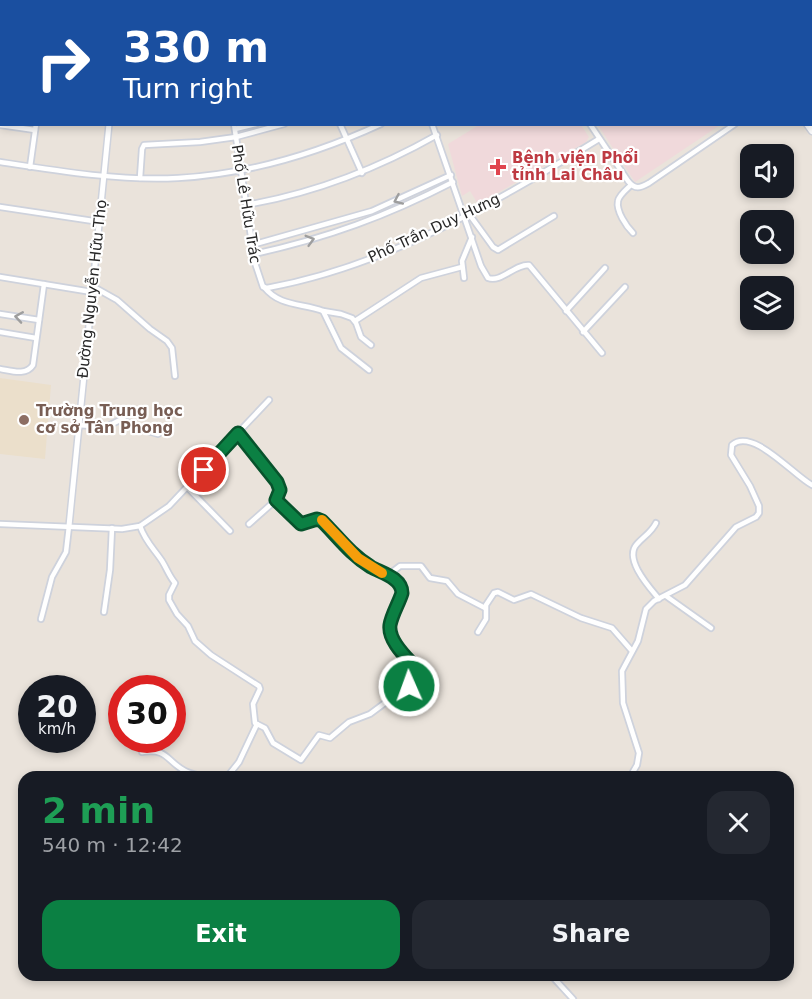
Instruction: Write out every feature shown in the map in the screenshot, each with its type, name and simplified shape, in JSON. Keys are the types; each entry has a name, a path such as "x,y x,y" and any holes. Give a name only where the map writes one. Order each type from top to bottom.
{"street":[{"path":"18,126 35,127 30,167"},
{"name":"Đường Nguyễn Hữu Thọ","path":"69,526 109,126"},
{"path":"140,178 144,145 200,142 236,137 277,126"},
{"path":"341,126 362,173"},
{"path":"0,162 104,176 198,177 240,171 294,158 347,140 377,126"},
{"path":"433,126 488,278 495,279 523,265 529,265 602,353"},
{"path":"591,126 633,186"},
{"path":"633,232 625,224 618,201 619,197 633,186 649,183 732,126"},
{"name":"Phố Lê Hữu Trác","path":"234,127 252,245 262,285"},
{"path":"246,206 296,196 362,173 437,135"},
{"name":"Phố Trần Duy Hưng","path":"262,285 360,262 467,215 599,139"},
{"path":"252,245 353,217 396,201 451,175"},
{"path":"254,255 356,226 398,209 453,182"},
{"path":"0,207 100,222"},
{"path":"467,215 498,250 554,216"},
{"path":"353,217 356,226"},
{"path":"464,278 463,255 472,237"},
{"path":"355,321 414,282 429,275 462,267"},
{"path":"566,311 605,268"},
{"path":"0,277 92,289 117,300 167,341 172,348 175,376"},
{"path":"0,369 28,371 33,365 44,284"},
{"path":"262,285 272,296 286,303 341,314 355,321 359,335 371,345"},
{"path":"583,332 626,287"},
{"path":"323,311 341,348 369,370"},
{"path":"0,314 39,320"},
{"path":"0,332 36,338"},
{"path":"0,524 112,528 140,526 160,514 188,488 268,400"},
{"path":"78,425 105,428 122,418 135,427 158,434"},
{"path":"238,433 277,482 280,490 276,500 249,524"},
{"path":"634,771 639,753 623,703 622,674 624,665 638,641 646,609 690,580 736,526 753,519 759,513 759,506 750,486 731,455 734,443 740,441 762,446 812,485"},
{"path":"188,488 230,531"},
{"path":"256,724 265,728 273,743 301,760 319,735 330,738 349,722 370,714 409,686 414,675 414,666 403,654 390,630 402,588 396,581 358,558 322,521 317,519 303,524 299,523 276,500"},
{"path":"656,523 652,531 636,545 634,555 640,574 659,599"},
{"path":"41,619 52,576 66,552 69,526"},
{"path":"140,526 146,542 175,583 169,600 177,614 188,626 195,641 211,655 260,687 253,704 256,724 239,762 232,771"},
{"path":"104,612 110,570 112,528"},
{"path":"387,576 398,567 422,566 430,578 447,581 459,595 486,608"},
{"path":"478,632 486,619 486,608 496,592 514,600 533,594 575,616 612,628 632,651"},
{"path":"666,596 711,628"},
{"path":"161,753 186,771"},
{"path":"556,981 573,999"}],"shaded area":[{"name":"Bệnh viện Phổi tỉnh Lai Châu","path":"477,126 582,126 589,137 586,142 478,204 470,191 462,196 448,144"},
{"path":"599,126 719,126 635,182"},
{"name":"Trường Trung học cơ sở Tân Phong","path":"0,378 51,385 45,459 0,454"}],"slow traffic":[{"path":"322,520 358,558 382,573"}],"place":[{"name":"Bệnh viện Phổi tỉnh Lai Châu","path":"498,167"},
{"name":"Trường Trung học cơ sở Tân Phong","path":"24,420"}],"route":[{"path":"204,470 238,433 277,482 280,493 276,500 296,522 307,524 317,519 322,521 358,558 400,585 402,593 390,624 390,630 403,654 414,666 414,675 409,686"}]}
